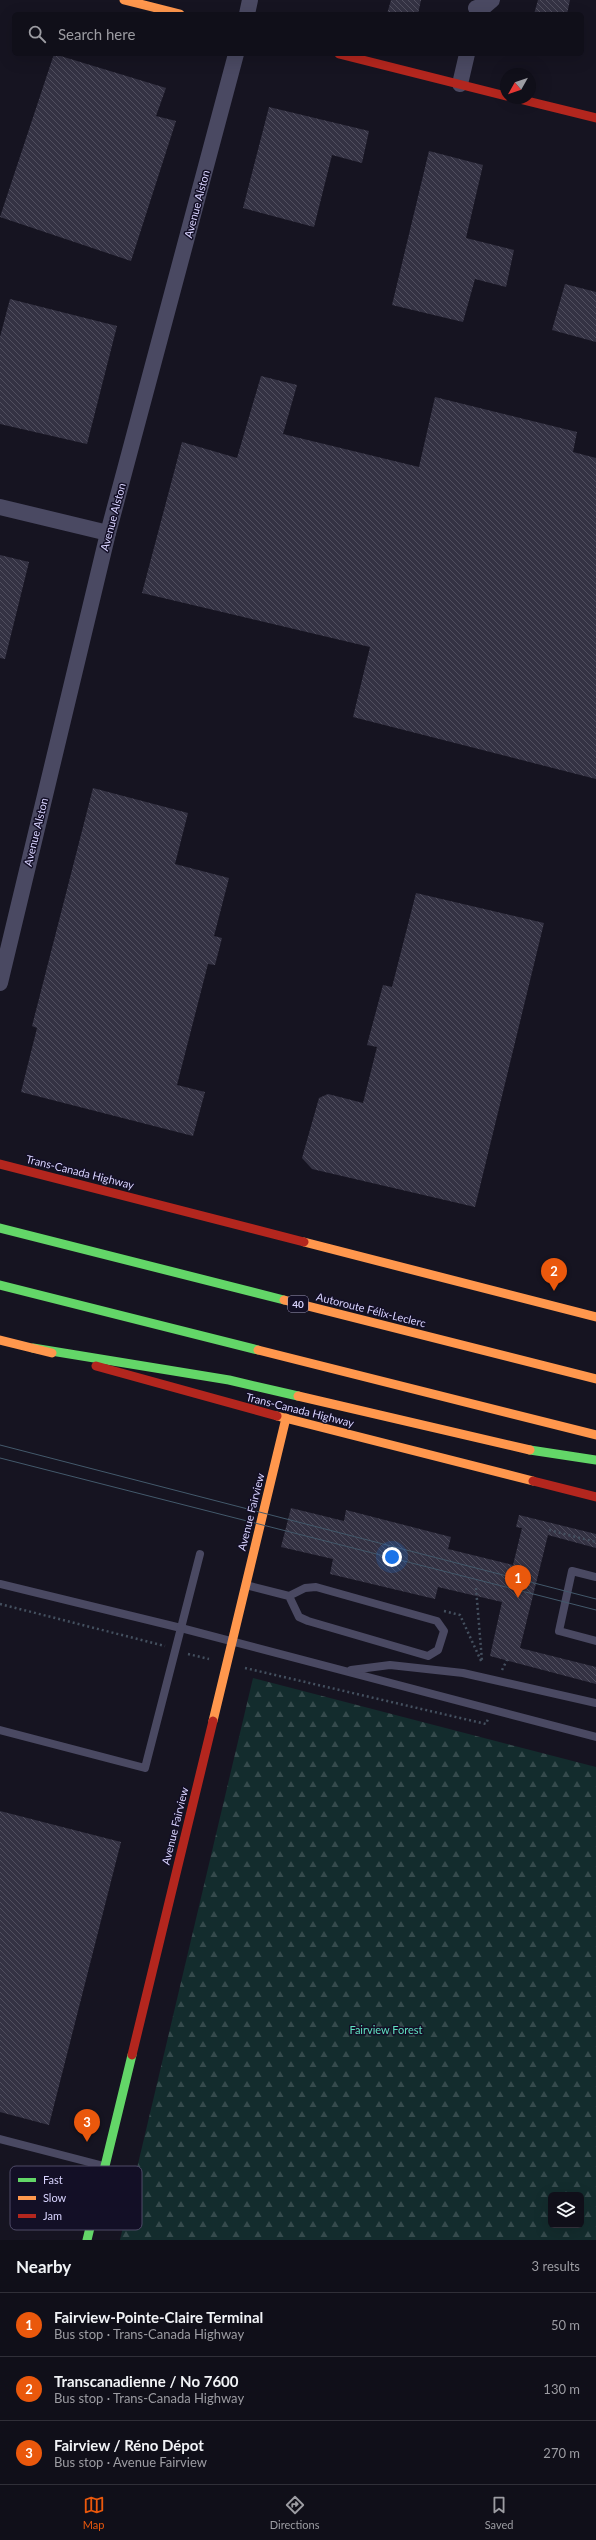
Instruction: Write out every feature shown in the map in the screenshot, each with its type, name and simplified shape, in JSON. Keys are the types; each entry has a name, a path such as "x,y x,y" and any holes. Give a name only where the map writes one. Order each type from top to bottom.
{"main road":[{"path":"124,0 172,12"},
{"path":"347,56 500,94"},
{"path":"536,103 596,118"},
{"name":"Trans-Canada Highway","path":"0,1164 596,1317"},
{"name":"Autoroute Félix-Leclerc","path":"0,1228 596,1379"},
{"path":"0,1285 596,1435"},
{"name":"Trans-Canada Highway","path":"0,1340 286,1418 596,1497"},
{"path":"33,1348 230,1380 523,1449 596,1460"},
{"name":"Avenue Fairview","path":"105,2166 286,1418"},
{"name":"Avenue Fairview","path":"87,2240 89,2230"}],"street":[{"path":"247,12 250,0"},
{"path":"474,7 485,6 492,0"},
{"name":"Avenue Alston","path":"0,983 108,533 235,56"},
{"path":"460,84 467,56"},
{"path":"0,507 108,533"}],"lane":[{"path":"0,1730 145,1768 200,1554"},
{"path":"596,1576 572,1571 559,1631 596,1641"},
{"path":"0,1584 346,1670 596,1737"},
{"path":"246,1584 289,1596 305,1588 316,1587 437,1620 444,1631 438,1650 428,1656 308,1621 299,1616 289,1596"},
{"path":"346,1670 390,1665 463,1673 596,1703"},
{"path":"0,2139 105,2166"}],"path":[{"path":"548,1530 596,1542"},
{"path":"460,1615 482,1663 476,1588"},
{"path":"0,1604 166,1646"},
{"path":"188,1654 205,1658"},
{"path":"502,1670 507,1660"},
{"path":"252,1670 486,1724"}],"green space":[{"name":"Fairview Forest","path":"253,1678 596,1767 596,2240 120,2240 122,2230 142,2230 142,2166 138,2166"}],"building":[{"path":"391,0 421,0 418,12 388,12"},
{"path":"538,0 570,0 567,12 535,12"},
{"path":"53,56 61,56 166,88 156,116 176,121 131,261 0,217"},
{"path":"269,107 369,131 362,163 332,155 314,227 243,208"},
{"path":"429,151 483,165 466,238 514,250 506,287 475,279 463,322 392,305"},
{"path":"565,284 596,292 596,342 552,330"},
{"path":"10,299 117,326 87,444 0,424 0,337"},
{"path":"261,376 297,385 283,434 419,467 435,397 577,432 573,452 596,458 596,779 353,717 370,647 142,593 182,442 237,458"},
{"path":"0,555 29,562 5,659 0,658"},
{"path":"93,788 188,813 175,864 229,878 214,936 222,938 215,965 208,964 177,1085 205,1092 193,1136 21,1092 37,1028 32,1026"},
{"path":"416,893 544,923 475,1207 312,1169 302,1158 319,1098 328,1094 363,1103 377,1047 367,1045 383,985 392,987"},
{"path":"291,1508 344,1521 346,1510 451,1537 448,1549 513,1565 522,1528 516,1527 519,1515 596,1534 596,1548 548,1535 520,1648 596,1667 596,1684 490,1656 502,1602 438,1587 435,1599 330,1574 333,1559 281,1547"},
{"path":"0,1811 121,1842 49,2125 0,2112"}],"tram line":[{"path":"0,1445 596,1599"},
{"path":"0,1458 596,1610"}],"traffic: fast":[{"path":"0,1228 284,1300"},
{"path":"0,1285 258,1350"},
{"path":"33,1348 229,1380 298,1396"},
{"path":"530,1450 596,1460"},
{"path":"105,2166 132,2055"},
{"path":"87,2240 89,2230"}],"traffic: slow":[{"path":"124,0 172,12"},
{"path":"304,1242 596,1317"},
{"path":"284,1300 596,1379"},
{"path":"0,1340 52,1353"},
{"path":"258,1350 596,1435"},
{"path":"298,1396 530,1450"},
{"path":"277,1416 533,1481"},
{"path":"213,1721 286,1418"}],"traffic: jam":[{"path":"347,56 500,94"},
{"path":"536,103 596,118"},
{"path":"0,1164 304,1242"},
{"path":"96,1366 277,1416"},
{"path":"533,1481 596,1497"},
{"path":"132,2055 213,1721"}],"place":[{"name":"Transcanadienne / No 7600","path":"554,1291"},
{"name":"Fairview-Pointe-Claire Terminal","path":"518,1598"},
{"name":"Fairview / Réno Dépot","path":"87,2142"}]}
